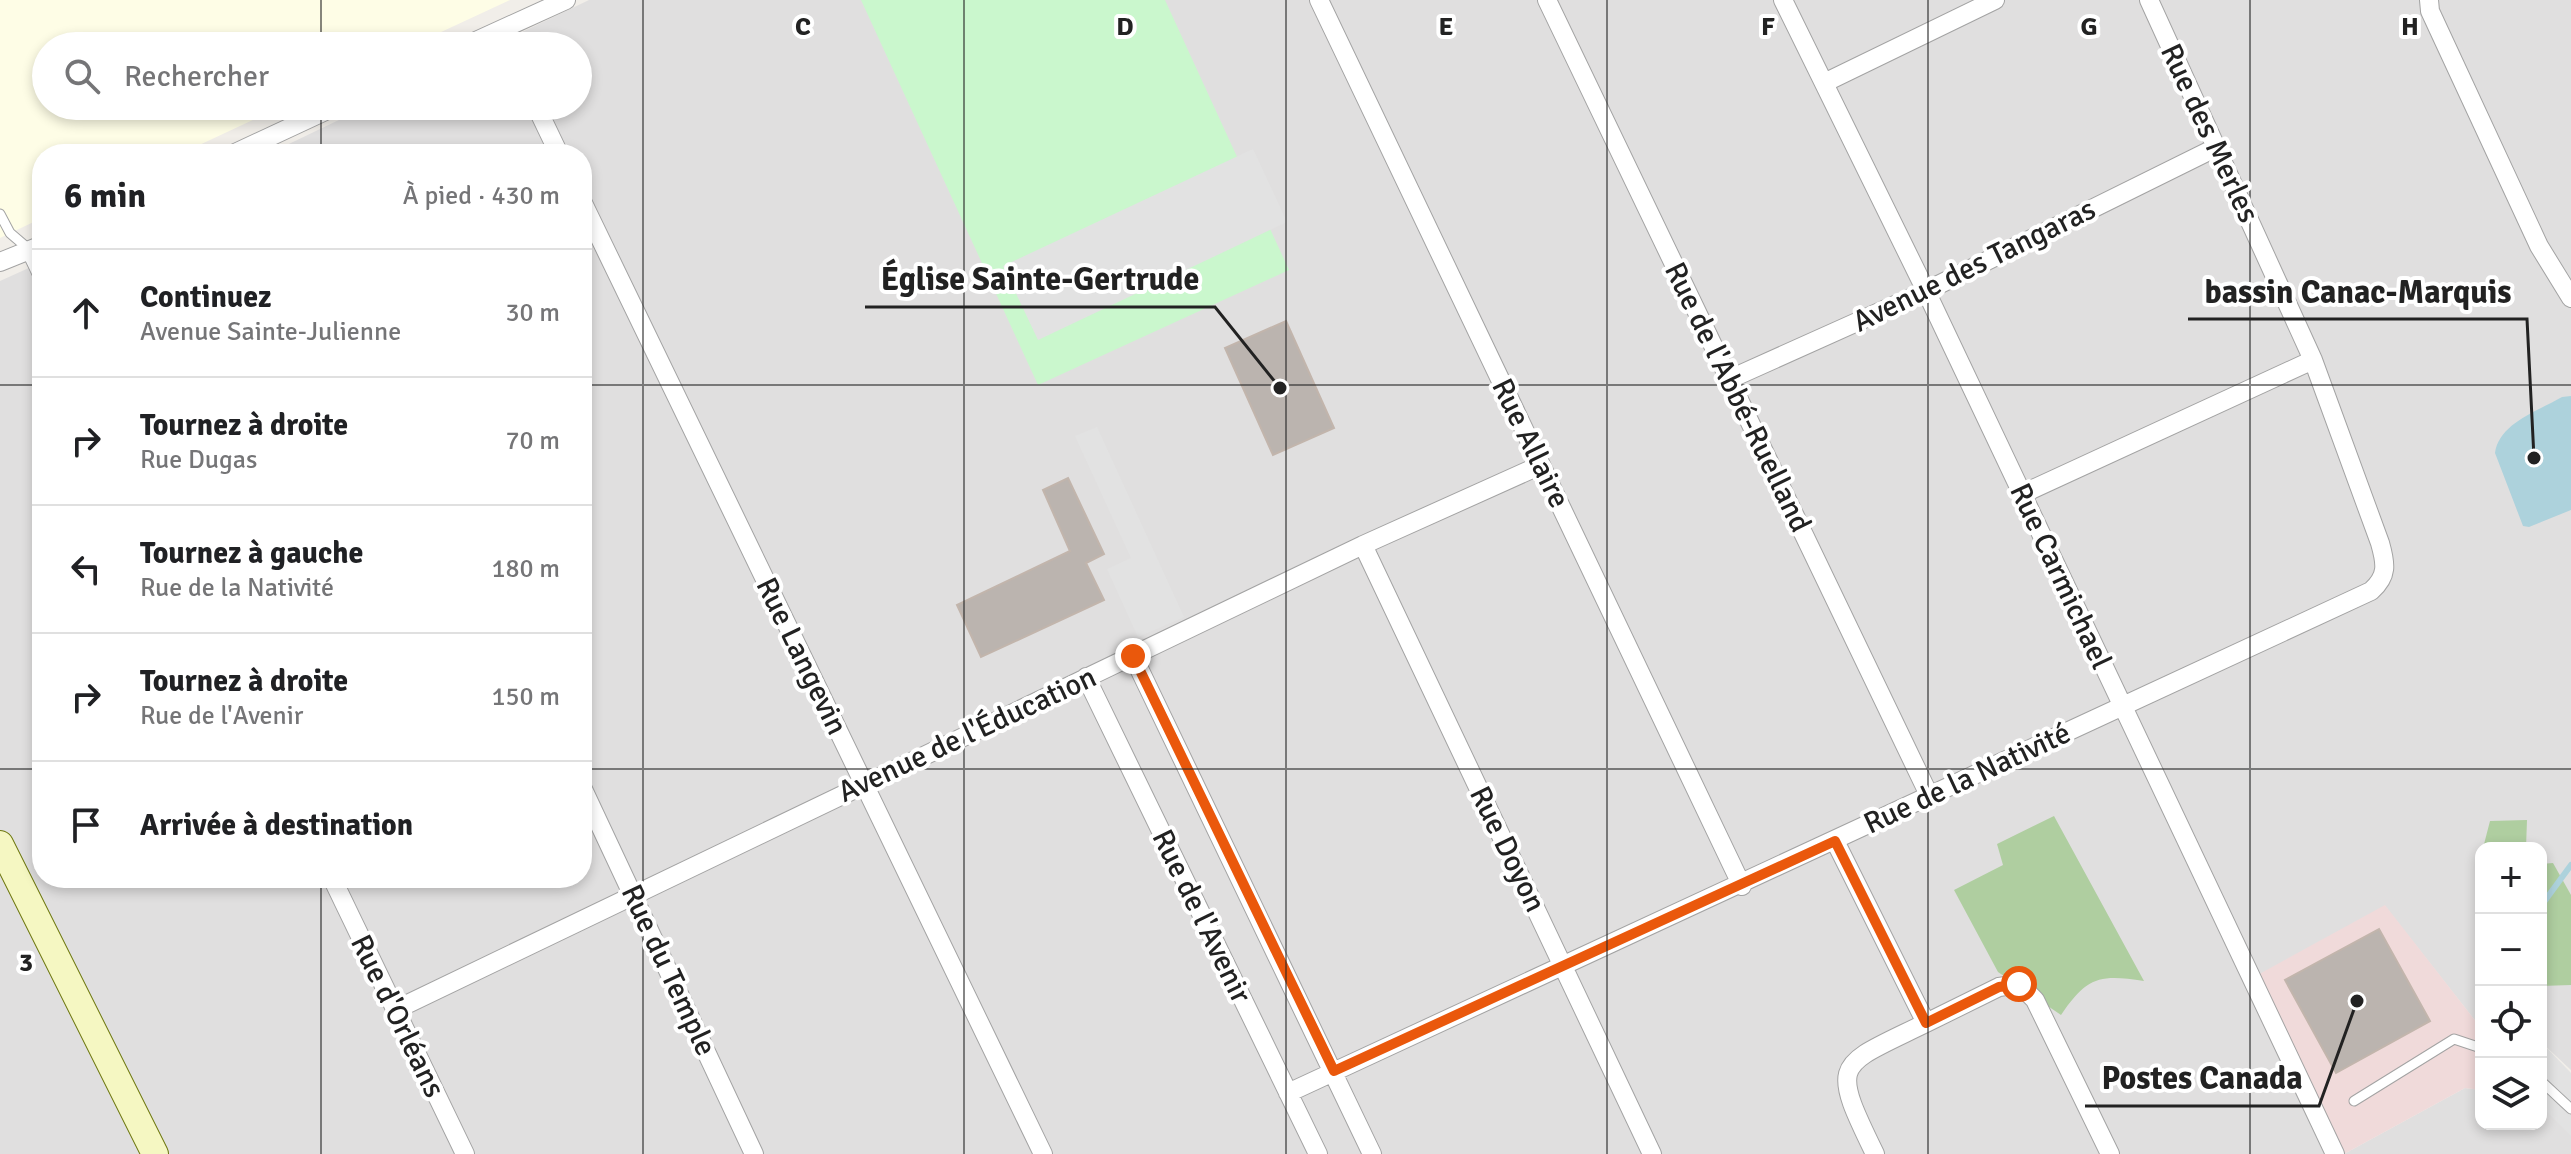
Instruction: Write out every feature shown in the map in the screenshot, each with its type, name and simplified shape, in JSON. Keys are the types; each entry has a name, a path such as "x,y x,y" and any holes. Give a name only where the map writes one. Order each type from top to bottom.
{"street":[{"path":"513,32 566,0"},
{"name":"Rue Allaire","path":"1319,0 1742,886"},
{"name":"Rue de l'Abbé-Ruelland","path":"1547,0 1929,795"},
{"name":"Rue Carmichael","path":"1783,0 1926,291 2335,1154"},
{"path":"1824,83 1995,0"},
{"name":"Rue des Merles","path":"2149,0 2313,360 2380,543 2386,565 2383,581"},
{"path":"2429,0 2430,11 2539,246 2571,298"},
{"path":"274,144 313,120"},
{"path":"543,120 554,144"},
{"name":"Avenue des Tangaras","path":"1730,379 1926,291 2217,147"},
{"name":"Rue Langevin","path":"592,222 1043,1154"},
{"path":"0,262 32,250"},
{"path":"2022,494 2313,360"},
{"name":"Avenue de l'Éducation","path":"395,1010 1363,545 1541,465"},
{"name":"Rue Doyon","path":"1363,545 1652,1154"},
{"name":"Rue de la Nativité","path":"1288,1093 1742,886 2122,704 2371,591 2383,581"},
{"name":"Rue de l'Avenir","path":"1133,656 1372,1154"},
{"name":"Rue de l'Avenir","path":"1086,677 1318,1154"},
{"name":"Rue du Temple","path":"592,808 754,1154"},
{"path":"1835,841 1926,1023"},
{"path":"0,844 155,1154"},
{"name":"Rue d'Orléans","path":"337,888 465,1154"},
{"path":"1875,1154 1847,1096 1846,1076 1858,1056 1999,987 2019,984 2035,1000 2110,1154"}],"lane":[{"path":"0,214 10,233 32,246"},
{"path":"2354,1101 2454,1039 2475,1046"},
{"path":"2547,1087 2571,1109"}],"shaded area":[{"path":"0,0 510,0 441,32 32,32 32,120 253,120 201,144 32,144 32,223 0,238"},
{"path":"589,0 2571,0 2571,1070 2547,1048 2547,842 2475,842 2475,1020 2385,906 2335,1154 0,1154 0,281 32,267 32,888 592,888 592,144 289,144 339,120 592,120 592,32 522,32"},
{"path":"1253,149 1287,222 1038,340 1003,266"},
{"path":"1097,427 1184,617 1138,637 1107,569 1131,558 1075,436"},
{"path":"2385,905 2475,1020 2475,1089 2465,1088 2344,1154 2335,1154 2252,978"},
{"path":"2547,1048 2571,1073 2571,1136 2547,1112"},
{"path":"2465,1088 2475,1089 2475,1130 2547,1130 2547,1106 2550,1104 2571,1127 2571,1154 2344,1154"}],"green space":[{"path":"861,0 1165,0 1289,270 1038,385"},
{"path":"2054,816 2144,981 2116,978 2095,981 2070,1002 2061,1015 1998,972 1954,890 2003,865 1997,844"},
{"path":"2527,820 2526,842 2485,842 2490,821"},
{"path":"2553,863 2571,895 2571,985 2547,986 2547,864"}],"water":[{"path":"2571,396 2571,510 2529,527 2523,526 2495,453 2498,443 2521,419 2562,397"}],"building":[{"path":"1286,321 1334,428 1273,455 1225,348"},
{"path":"1068,478 1104,554 1086,563 1104,600 981,657 957,605 1070,551 1043,490"},
{"path":"2379,929 2430,1021 2336,1073 2285,980"}],"waterway":[{"path":"2547,898 2571,865"}],"place":[{"name":"Église Sainte-Gertrude","path":"1280,388"},
{"name":"bassin Canac-Marquis","path":"2534,458"},
{"name":"Postes Canada","path":"2357,1001"}],"route":[{"path":"1133,656 1334,1071 1835,841 1926,1023 1999,987 2019,984"}]}
